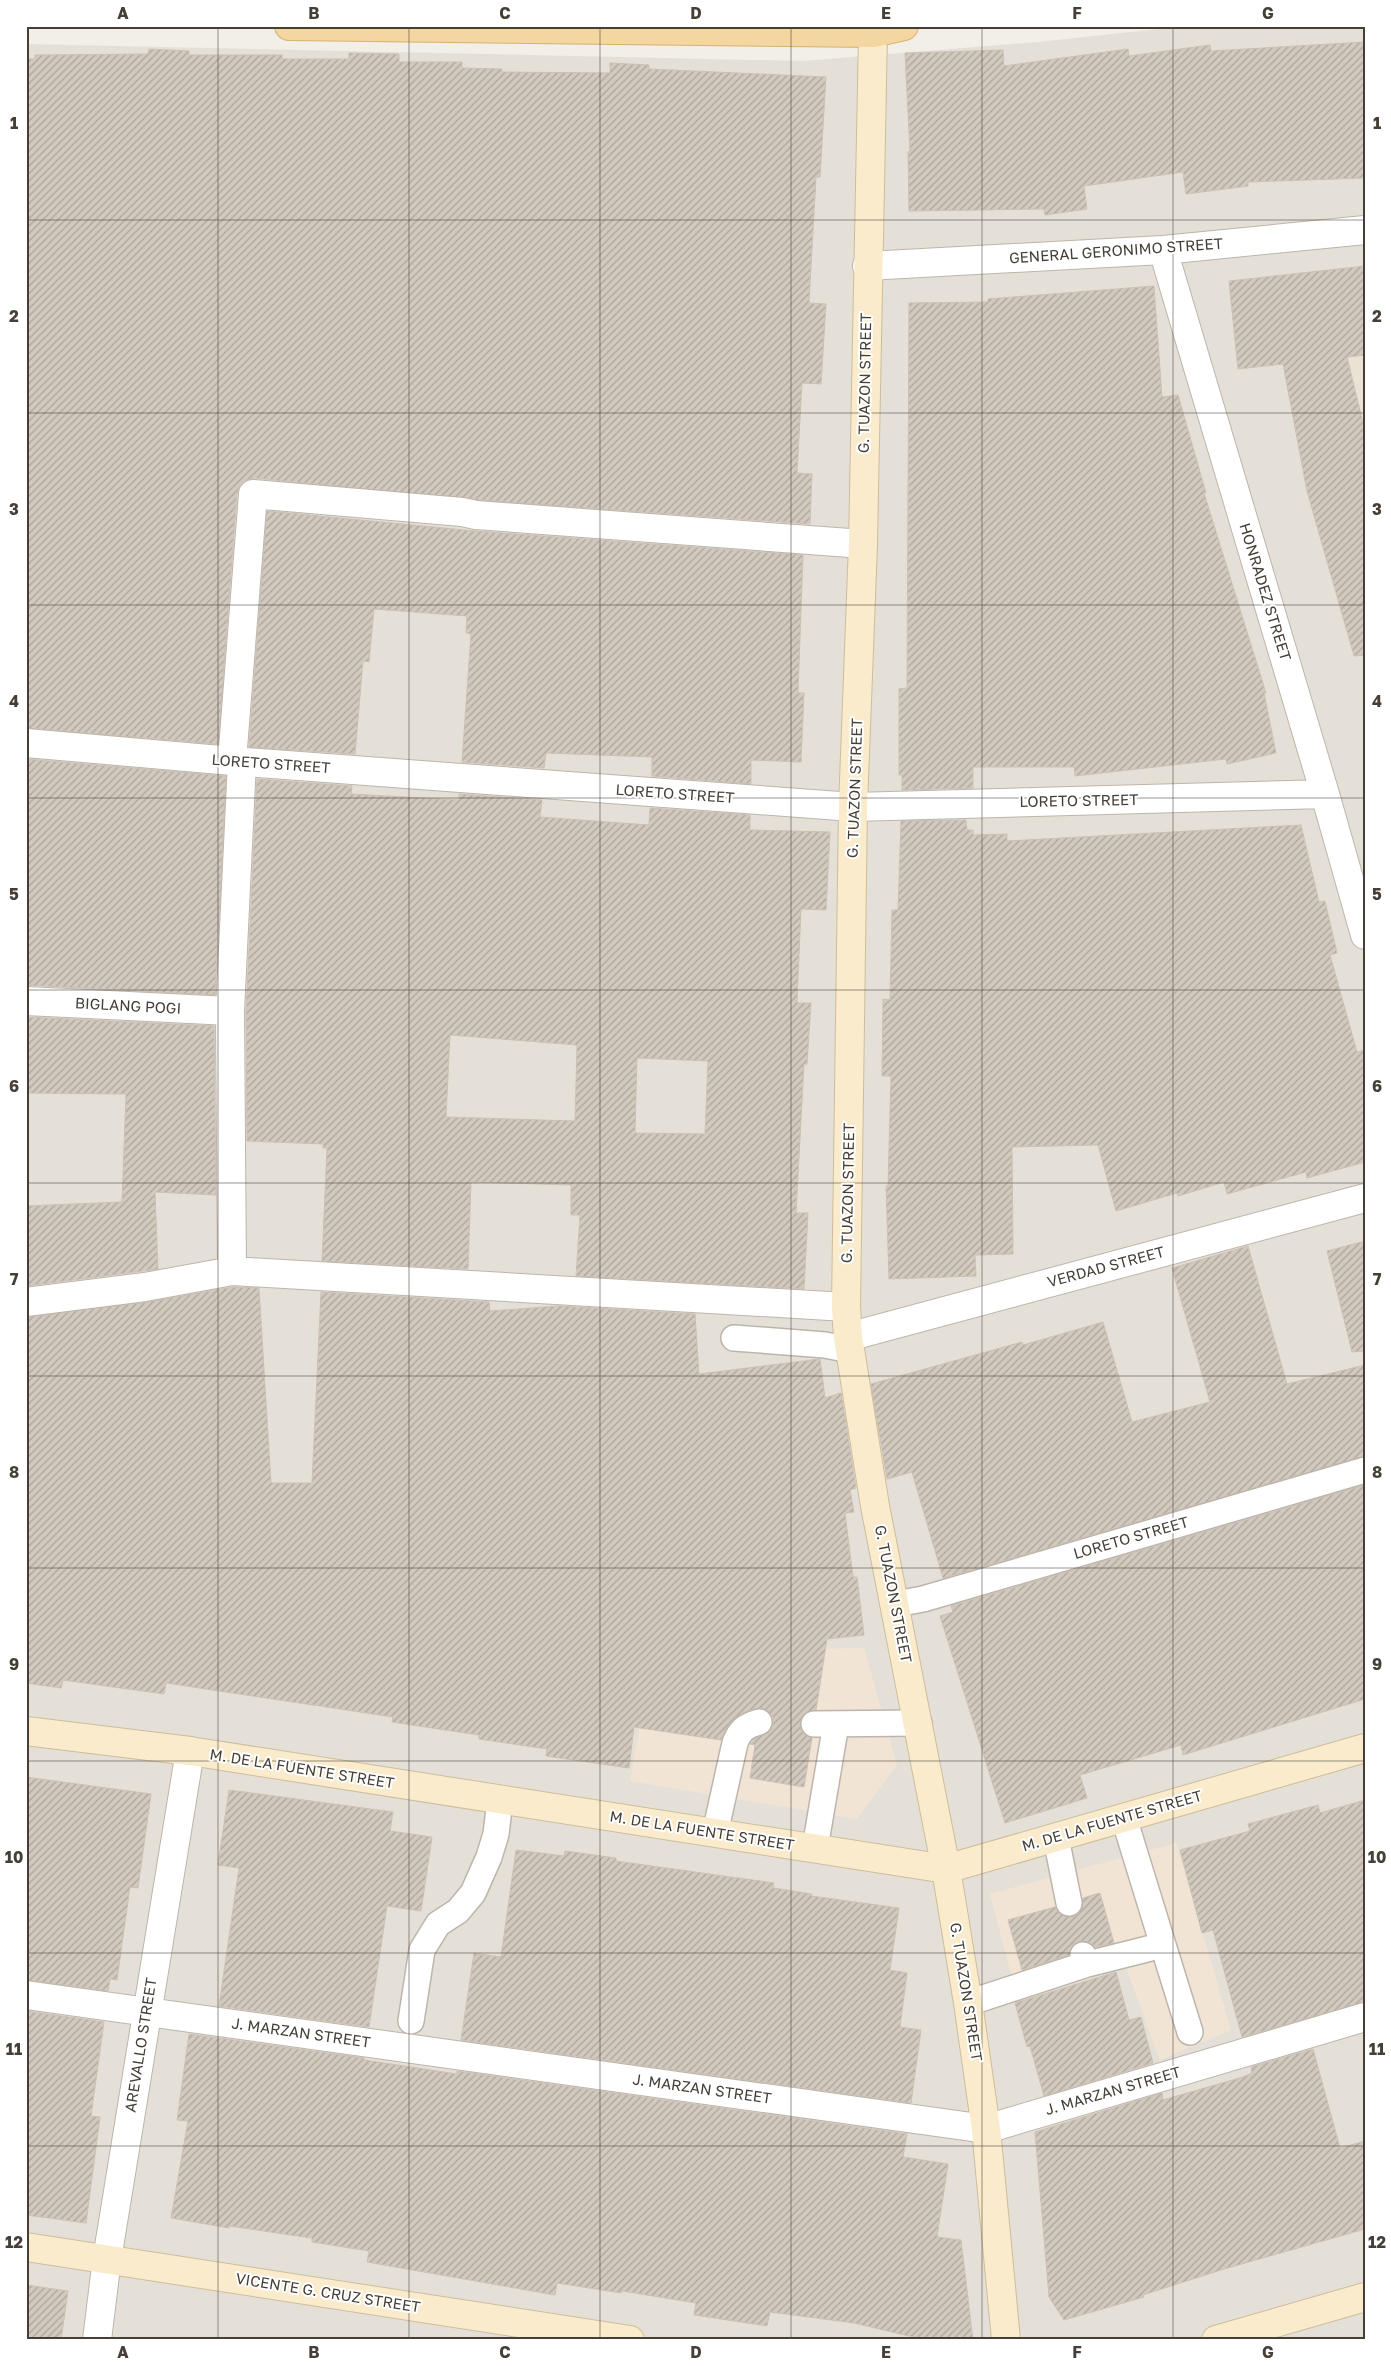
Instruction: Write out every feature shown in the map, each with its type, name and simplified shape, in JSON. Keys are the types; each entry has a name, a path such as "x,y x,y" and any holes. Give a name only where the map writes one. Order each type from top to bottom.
{"main road":[{"path":"289,26 873,33 904,26"}],"street":[{"name":"G. TUAZON STREET","path":"873,33 863,544 853,806 846,1308 849,1343 876,1506 919,1722 946,1868 968,2003 986,2129 1006,2340"},
{"name":"GENERAL GERONIMO STREET","path":"867,266 1163,250 1365,230"},
{"name":"HONRADEZ STREET","path":"1163,250 1363,922"},
{"path":"232,1271 230,1011 237,762 253,494 462,512 476,515 863,544"},
{"name":"LORETO STREET","path":"26,743 237,762 853,806 1325,794"},
{"name":"BIGLANG POGI","path":"26,1001 230,1011"},
{"name":"VERDAD STREET","path":"849,1343 1365,1198"},
{"path":"26,1302 145,1287 232,1271 846,1308"},
{"name":"M. DE LA FUENTE STREET","path":"26,1731 190,1751 946,1868 1365,1748"},
{"name":"AREVALLO STREET","path":"97,2340 107,2259 146,2012 190,1751"},
{"name":"J. MARZAN STREET","path":"26,1995 986,2129 1365,2018"},
{"name":"VICENTE G. CRUZ STREET","path":"26,2247 630,2340"},
{"path":"1216,2340 1365,2297"}],"lane":[{"path":"734,1338 824,1345 849,1343"},
{"name":"LORETO STREET","path":"896,1604 923,1599 1365,1470"},
{"path":"715,1833 734,1743 739,1733 747,1725 759,1722"},
{"path":"815,1848 825,1724 919,1722"},
{"path":"412,2021 422,1950 438,1924 458,1911 473,1893 489,1857 496,1834 500,1800"},
{"path":"1124,1818 1190,2032"},
{"path":"1056,1838 1069,1903"},
{"path":"968,2003 1084,1960 1163,1945"}],"shaded area":[{"path":"1186,26 1365,26 1365,2340 26,2340 26,44 803,61 1038,42"},
{"path":"1365,356 1365,502 1325,360"},
{"path":"864,1648 897,1765 857,1819 630,1781 653,1653"},
{"path":"1176,1843 1231,2030 1160,2060 1124,1962 1016,1993 990,1894"}],"building":[{"path":"1365,42 1365,178 1248,182 1248,186 1186,194 1183,172 1084,186 1087,209 1045,215 1044,209 909,211 908,152 910,151 905,53 1003,50 1004,66 1128,49 1129,56 1210,45 1211,51"},
{"path":"149,49 189,51 189,55 282,55 282,59 349,59 349,53 399,54 399,62 462,62 462,68 502,69 502,72 610,73 610,63 649,65 649,69 826,77 820,177 816,177 809,303 826,304 821,384 802,383 797,473 812,474 810,524 478,500 254,478 240,485 237,493 218,744 26,728 26,59 35,59 35,55 148,54"},
{"path":"1365,266 1365,355 1347,357 1365,431 1365,655 1354,656 1307,491 1283,364 1238,369 1229,281"},
{"path":"1154,286 1162,397 1178,395 1206,493 1204,493 1266,693 1264,693 1276,753 1227,764 1226,759 1075,776 1074,767 973,767 973,788 902,790 902,775 899,775 899,689 907,688 909,303 988,302 988,299"},
{"path":"267,511 475,531 803,555 798,693 804,693 801,762 751,760 751,784 652,776 652,757 546,753 544,768 462,762 471,634 466,633 467,616 374,609 369,662 363,661 355,754 249,747"},
{"path":"26,759 226,776 215,995 26,985"},
{"path":"257,779 352,786 351,794 459,800 459,794 542,800 540,817 649,825 650,808 750,815 750,830 830,832 826,910 801,909 797,1003 811,1003 807,1064 804,1064 796,1213 808,1213 804,1289 576,1276 580,1215 571,1215 571,1185 471,1182 468,1269 322,1261 327,1148 323,1148 323,1144 247,1141 246,1011","holes":["450,1035 577,1045 575,1121 446,1117","637,1058 708,1061 705,1134 635,1133"]},
{"path":"966,820 967,830 973,830 973,835 1007,834 1007,841 1301,825 1319,902 1325,901 1337,953 1330,955 1357,1052 1365,1050 1365,1162 1307,1178 1306,1172 1227,1194 1224,1182 1178,1196 1177,1193 1116,1211 1098,1145 1012,1147 1013,1254 975,1255 976,1276 889,1279 886,1186 888,1186 891,1076 882,1076 883,999 890,1000 892,910 898,910 901,821"},
{"path":"26,1017 214,1026 216,1195 155,1192 158,1269 26,1286 26,1206 122,1202 126,1094 26,1093"},
{"path":"1365,1241 1365,1351 1352,1352 1327,1251"},
{"path":"1248,1246 1287,1384 1365,1365 1365,1456 943,1578 912,1472 887,1479 871,1384 1022,1342 1023,1345 1103,1322 1132,1422 1210,1402 1172,1268"},
{"path":"233,1287 259,1288 271,1483 312,1483 321,1292 489,1302 490,1311 559,1306 695,1314 699,1374 820,1359 825,1398 841,1393 856,1488 850,1490 854,1512 845,1513 853,1577 857,1577 864,1635 827,1639 816,1710 806,1712 800,1724 802,1732 812,1738 804,1787 750,1778 755,1745 750,1744 754,1739 769,1732 773,1725 773,1717 762,1708 749,1710 735,1718 727,1727 721,1740 634,1727 629,1768 546,1756 547,1749 479,1739 479,1735 392,1722 393,1717 166,1683 164,1694 63,1680 61,1688 26,1683 26,1317 147,1302"},
{"path":"1365,1485 1365,1699 1183,1755 1181,1745 1080,1775 1087,1798 1005,1823 940,1616 953,1612 951,1606"},
{"path":"26,1777 151,1794 138,1888 130,1887 117,1980 110,1979 108,1991 26,1980"},
{"path":"229,1790 393,1812 390,1831 432,1837 421,1911 387,1906 369,2027 219,2006 239,1868 218,1865"},
{"path":"1365,1800 1365,2002 1242,2037 1213,1930 1202,1933 1180,1850 1250,1831 1248,1824 1318,1805 1320,1813"},
{"path":"516,1850 564,1856 565,1851 616,1858 616,1861 774,1883 773,1888 812,1894 811,1896 899,1908 890,1970 907,1973 900,2027 921,2030 911,2103 461,2040 474,1953 501,1957"},
{"path":"1100,1893 1114,1943 1095,1947 1089,1942 1081,1941 1074,1944 1069,1955 1022,1970 1008,1920 1055,1907 1064,1916 1072,1917 1078,1914 1082,1908 1083,1898"},
{"path":"1116,1972 1129,2020 1141,2017 1153,2063 1044,2096 1030,2046 1027,2047 1015,2003"},
{"path":"26,2011 104,2022 91,2116 100,2117 86,2223 26,2215"},
{"path":"189,2034 364,2058 364,2060 457,2074 457,2071 907,2134 903,2157 948,2164 937,2237 961,2240 973,2340 926,2340 854,2323 770,2312 767,2326 694,2315 696,2303 557,2283 555,2295 367,2262 369,2251 312,2242 312,2238 229,2226 229,2228 171,2218 188,2121 177,2120"},
{"path":"1313,2049 1340,2148 1365,2141 1365,2229 1224,2269 1143,2295 1144,2297 1064,2320 1049,2297 1035,2132 1162,2093 1163,2100 1243,2077 1252,2073 1251,2067"},
{"path":"26,2285 68,2291 61,2340 26,2340"}]}
